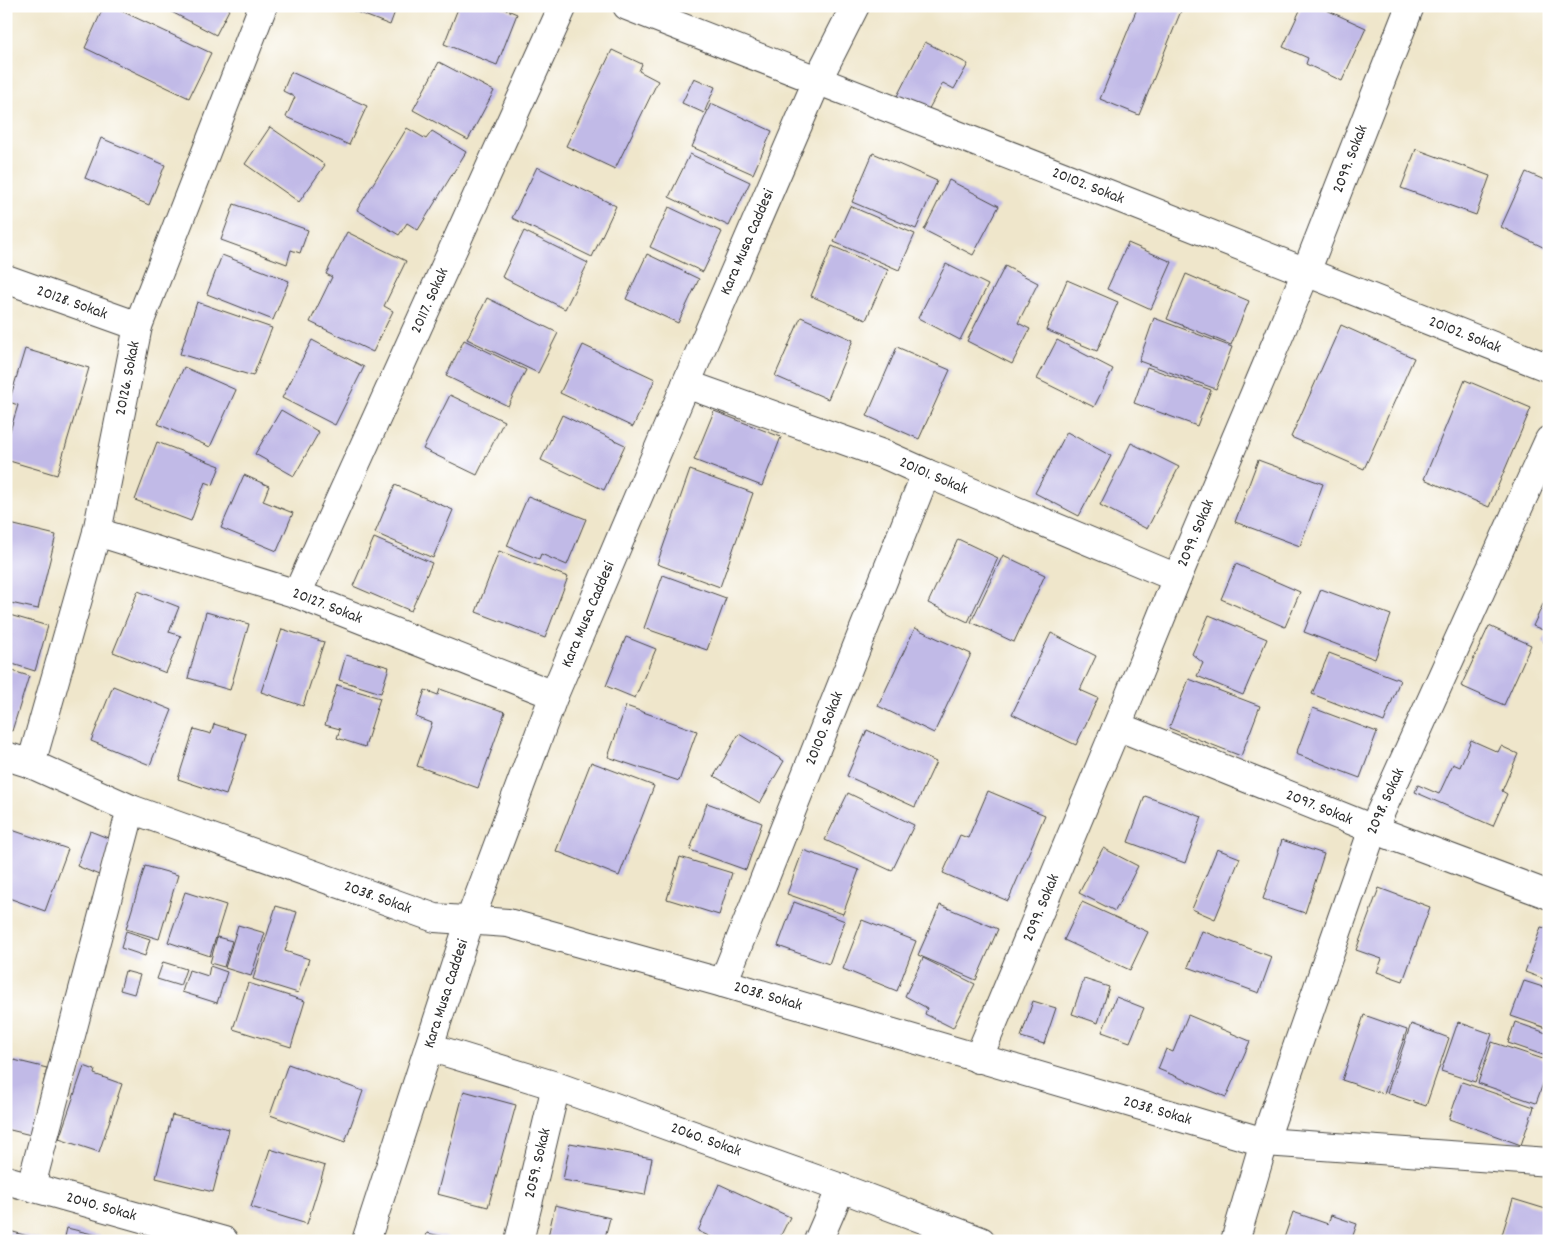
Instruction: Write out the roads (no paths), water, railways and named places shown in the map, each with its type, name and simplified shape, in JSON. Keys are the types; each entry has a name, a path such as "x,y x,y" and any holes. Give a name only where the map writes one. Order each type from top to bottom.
{"street":[{"name":"20126. Sokak","path":"19,760 97,532 138,326 263,6"},
{"name":"20117. Sokak","path":"297,594 563,6"},
{"name":"20102. Sokak","path":"627,6 1549,368"},
{"name":"Kara Musa Caddesi","path":"366,1241 470,920 554,695 817,81 855,6"},
{"name":"2099. Sokak","path":"978,1059 1306,272 1410,6"},
{"name":"20128. Sokak","path":"6,279 138,326"},
{"name":"20101. Sokak","path":"686,384 888,456 1177,578"},
{"name":"2098. Sokak","path":"1235,1241 1264,1142 1373,829 1542,473 1549,440"},
{"name":"20100. Sokak","path":"723,983 926,473"},
{"name":"20127. Sokak","path":"97,532 297,594 554,695"},
{"name":"2097. Sokak","path":"1117,726 1373,829 1549,895"},
{"name":"2038. Sokak","path":"19,760 131,809 435,918 508,923 723,983 1264,1142 1547,1158"},
{"path":"18,1183 131,809"},
{"name":"2060. Sokak","path":"429,1047 556,1086 841,1188 981,1241"},
{"name":"2059. Sokak","path":"519,1241 556,1086"},
{"name":"2040. Sokak","path":"18,1183 224,1241"},
{"path":"818,1241 841,1188"}]}
